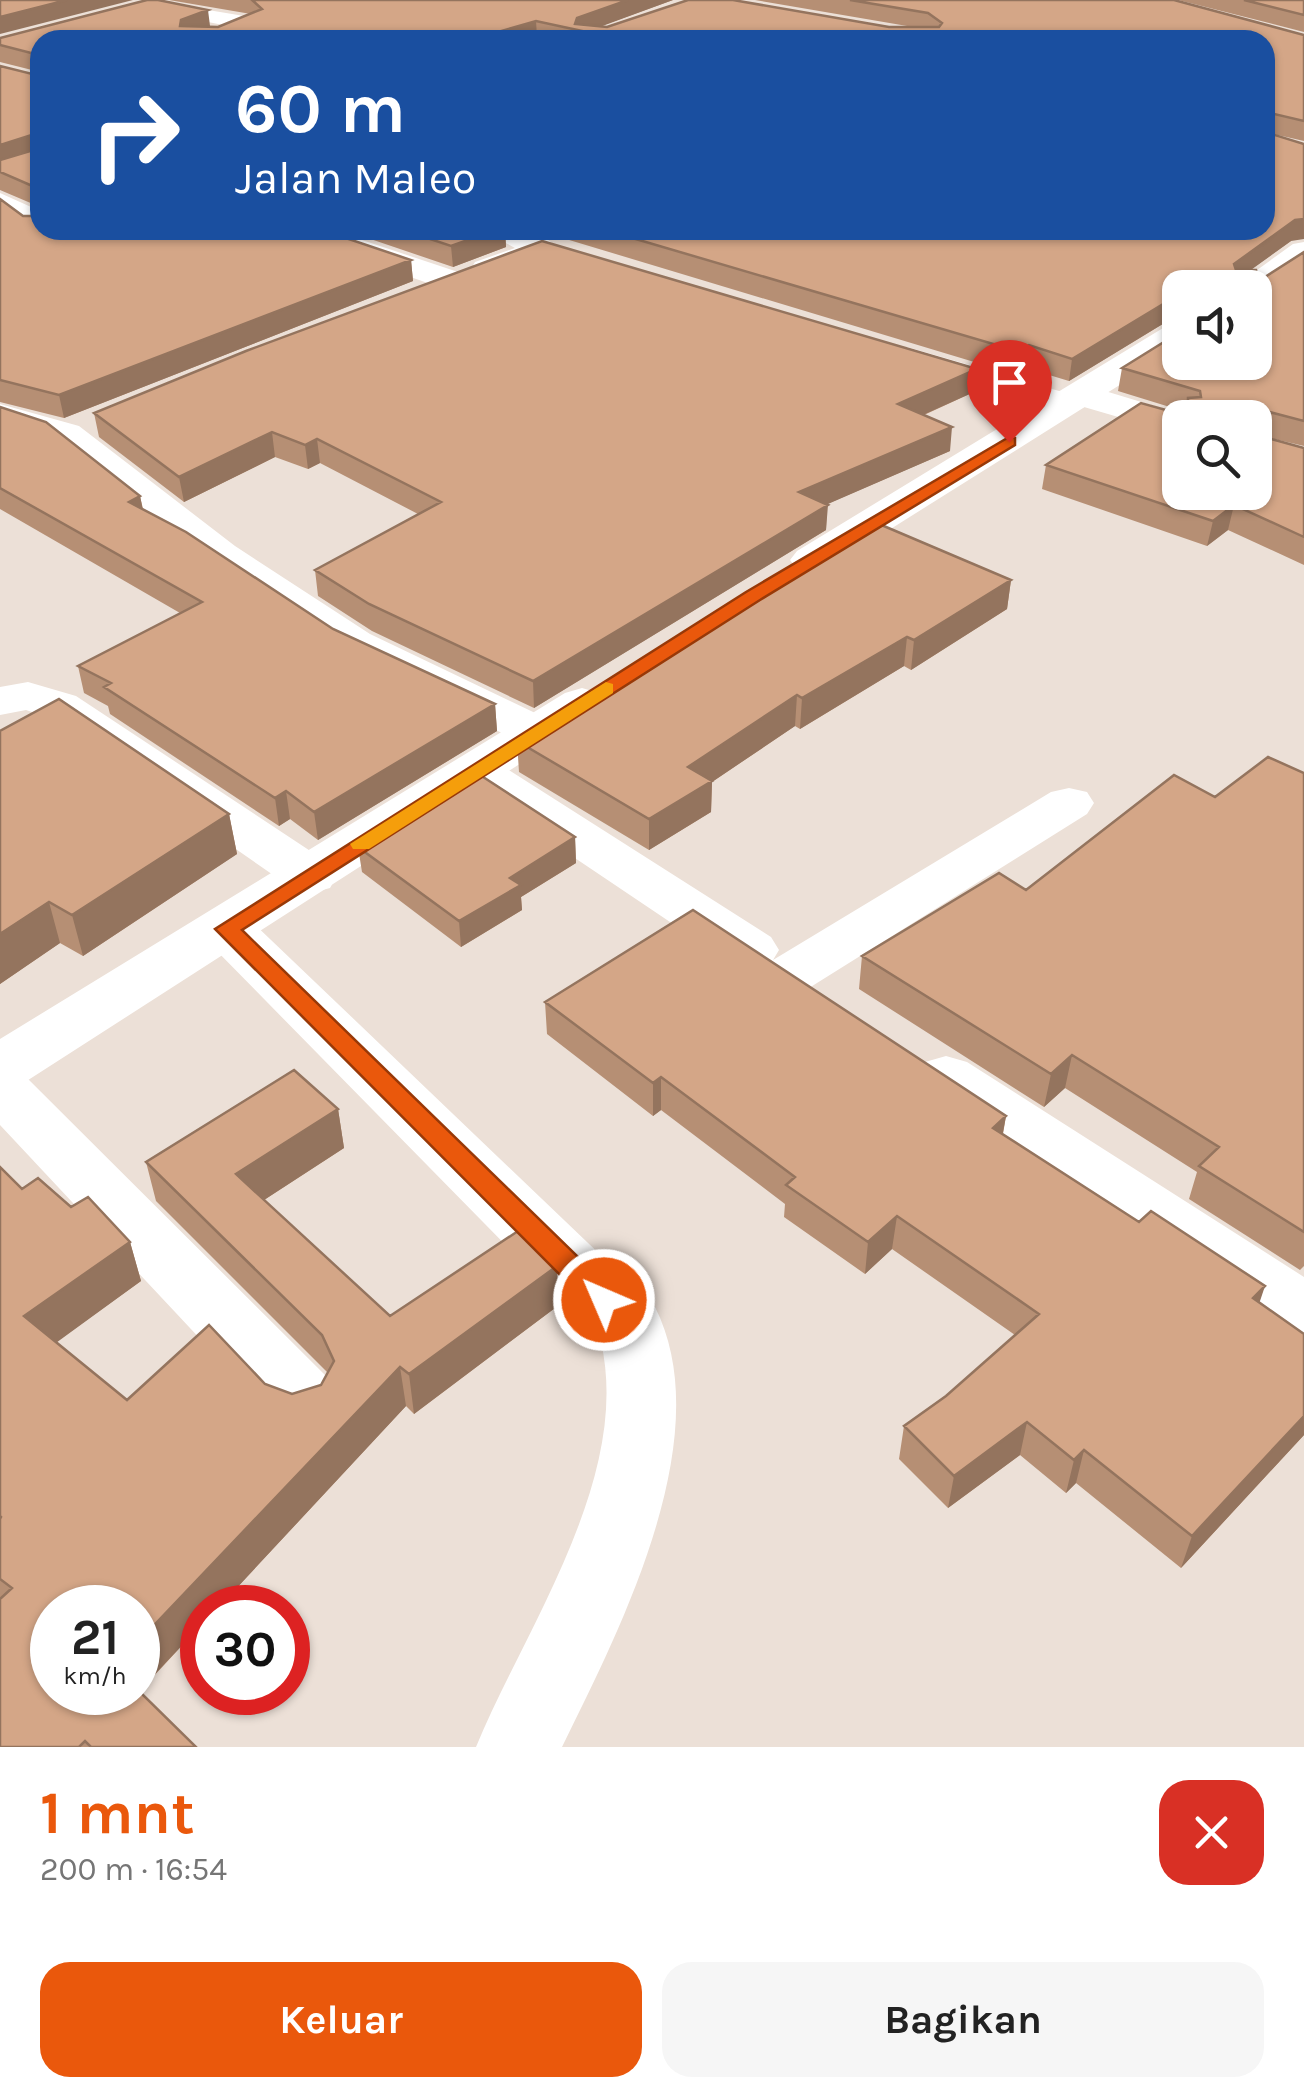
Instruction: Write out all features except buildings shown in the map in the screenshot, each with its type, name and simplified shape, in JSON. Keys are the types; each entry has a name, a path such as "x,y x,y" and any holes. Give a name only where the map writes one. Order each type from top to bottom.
{"street":[{"path":"56,30 150,5 250,24 230,30"},
{"path":"222,16 257,5"},
{"path":"0,45 30,37"},
{"path":"0,201 30,218"},
{"path":"332,240 453,281"},
{"path":"522,240 579,259"},
{"path":"399,302 542,248"},
{"path":"1272,272 1304,251"},
{"path":"769,586 1162,344"},
{"path":"880,349 1162,420"},
{"path":"0,415 83,427 220,555 354,642 537,732"},
{"path":"0,1068 620,680"},
{"path":"9,690 60,706 311,876"},
{"path":"476,770 839,1008"},
{"path":"789,975 1069,803"},
{"path":"227,929 631,1327 642,1353 646,1381 623,1514 585,1616 518,1747"},
{"path":"906,1051 1304,1312"},
{"path":"0,1087 302,1399"}],"slow traffic":[{"path":"361,844 606,688"}],"route":[{"path":"604,1300 227,929 753,596 1009,442"}]}
